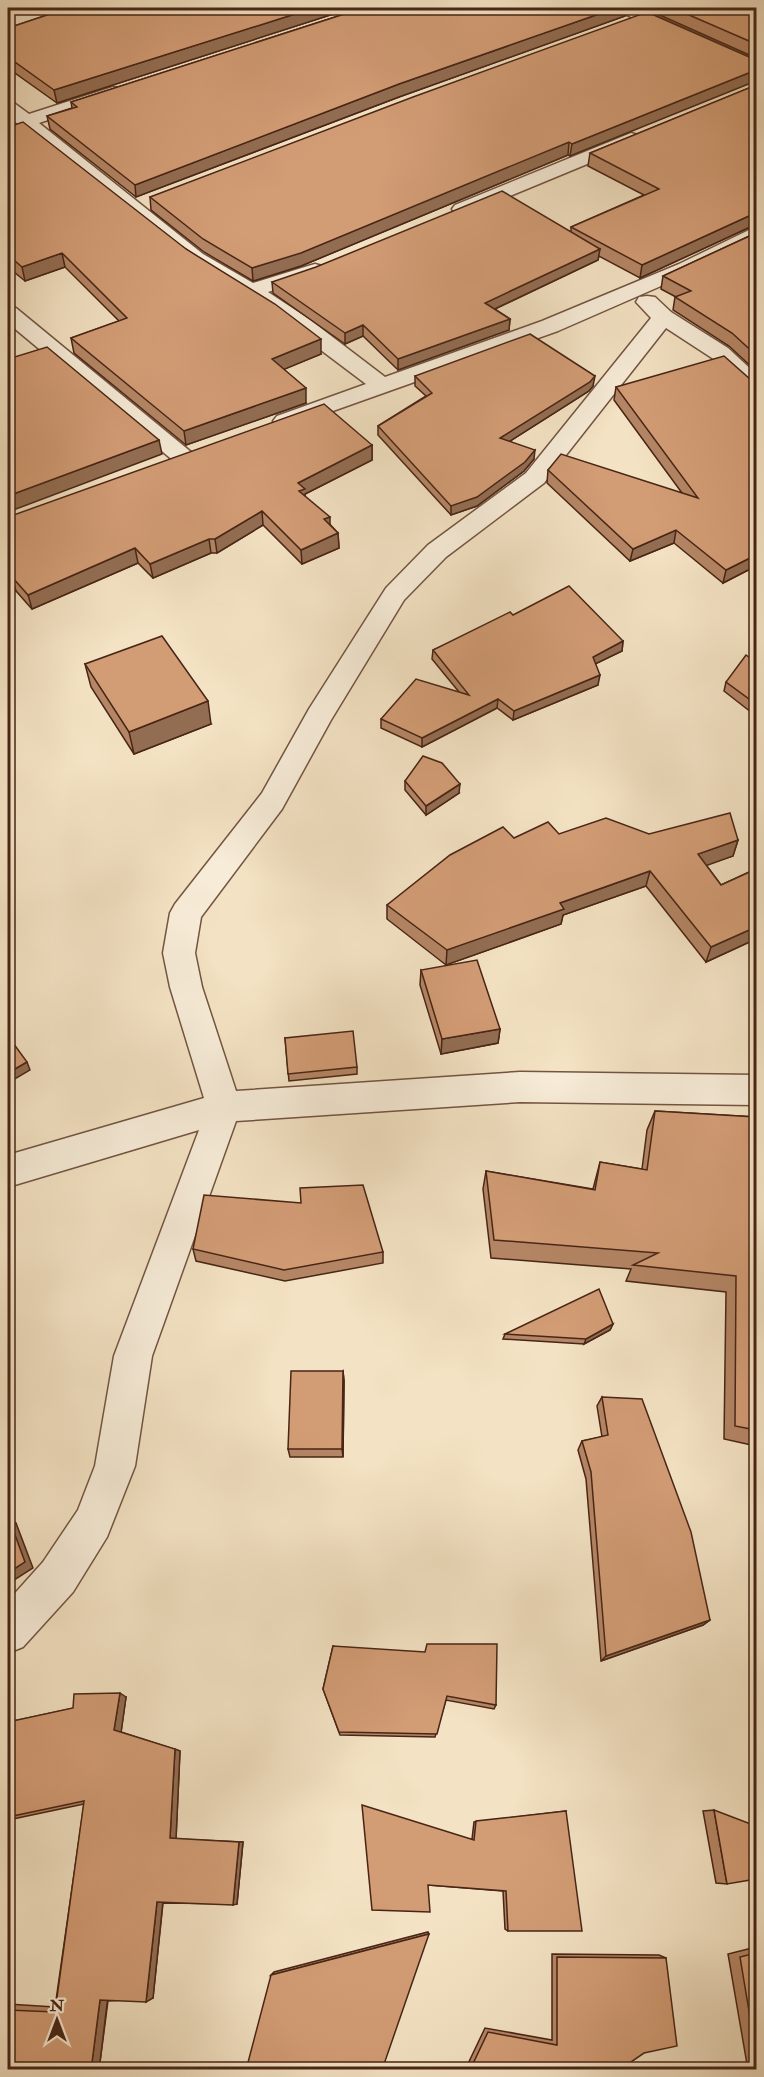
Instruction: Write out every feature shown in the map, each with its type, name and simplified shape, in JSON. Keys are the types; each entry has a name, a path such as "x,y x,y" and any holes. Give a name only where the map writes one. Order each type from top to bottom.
{"street":[{"path":"625,16 646,16 756,66"},
{"path":"24,122 125,88"},
{"path":"8,107 196,258 281,307 296,322 382,386"},
{"path":"440,218 647,133"},
{"path":"135,207 156,199"},
{"path":"264,429 550,326 756,234"},
{"path":"251,291 331,263"},
{"path":"634,290 663,316 720,353 756,385"},
{"path":"8,313 193,454 161,466"},
{"path":"8,1632 58,1576 93,1523 115,1466 133,1356 224,1107 186,987 179,953 186,913 272,801 319,716 395,594 437,551 535,478 663,316"},
{"path":"8,1171 224,1107 520,1087 756,1090"}],"building":[{"path":"68,8 314,8 54,90 8,57 8,28"},
{"path":"363,8 616,8 399,84 135,185 47,116 77,107 71,102"},
{"path":"673,8 756,8 756,44"},
{"path":"647,12 756,60 756,70 572,144 569,142 301,253 252,268 203,239 150,197 413,97"},
{"path":"756,85 756,214 642,265 571,227 659,189 590,153"},
{"path":"23,122 186,249 275,304 321,339 272,359 306,388 184,431 71,338 127,318 62,253 22,267 8,255 8,127"},
{"path":"502,191 600,249 485,303 510,319 398,359 363,325 345,333 272,282 316,267"},
{"path":"756,233 756,355 732,333 675,297 691,291 663,276"},
{"path":"530,334 595,376 590,382 500,438 535,450 525,462 477,497 451,506 378,426 432,393 415,376"},
{"path":"47,347 159,440 8,496 8,359"},
{"path":"724,356 750,379 756,380 756,555 726,570 676,530 633,549 548,470 561,454 698,498 616,387"},
{"path":"324,404 372,445 298,483 305,489 299,491 330,517 324,519 338,533 301,550 262,511 215,539 209,539 150,564 135,548 28,595 12,577 8,579 8,517"},
{"path":"569,586 623,641 593,657 600,675 514,711 498,699 422,738 381,719 416,679 469,695 433,650 510,612 513,615"},
{"path":"162,636 208,701 129,732 85,664"},
{"path":"746,655 756,662 756,704 726,682"},
{"path":"423,756 442,763 460,784 426,806 405,781"},
{"path":"730,813 738,840 698,854 721,885 756,869 756,927 711,947 650,871 560,903 564,909 447,950 387,905 450,855 503,827 514,838 548,822 559,834 606,818 649,834"},
{"path":"477,960 500,1029 442,1039 421,970"},
{"path":"353,1031 357,1067 288,1074 285,1038"},
{"path":"8,1036 27,1062 8,1073"},
{"path":"655,1111 756,1117 756,1430 735,1426 736,1276 633,1265 658,1253 494,1240 486,1171 595,1190 600,1162 647,1170"},
{"path":"363,1185 383,1252 284,1270 193,1249 204,1195 301,1203 300,1188"},
{"path":"599,1289 613,1324 586,1339 505,1334"},
{"path":"291,1371 343,1371 342,1449 288,1449"},
{"path":"602,1397 642,1399 691,1532 710,1620 606,1656 591,1472 582,1441 608,1435"},
{"path":"8,1516 25,1562 8,1573"},
{"path":"427,1644 497,1644 496,1705 447,1696 437,1734 339,1732 323,1689 333,1646 425,1652"},
{"path":"120,1693 114,1730 175,1749 170,1838 239,1842 233,1905 157,1902 146,2002 100,2000 91,2070 8,2070 8,2010 55,2012 84,1801 8,1817 8,1722 73,1708 74,1694"},
{"path":"362,1805 474,1840 476,1821 566,1811 582,1931 508,1931 506,1891 428,1885 430,1912 372,1910"},
{"path":"714,1810 756,1826 756,1879 727,1884"},
{"path":"429,1934 382,2070 246,2070 271,1975"},
{"path":"756,1953 756,2053 740,1957"},
{"path":"557,1957 666,1958 677,2046 644,2053 619,2070 470,2070 488,2032 557,2045"}]}
